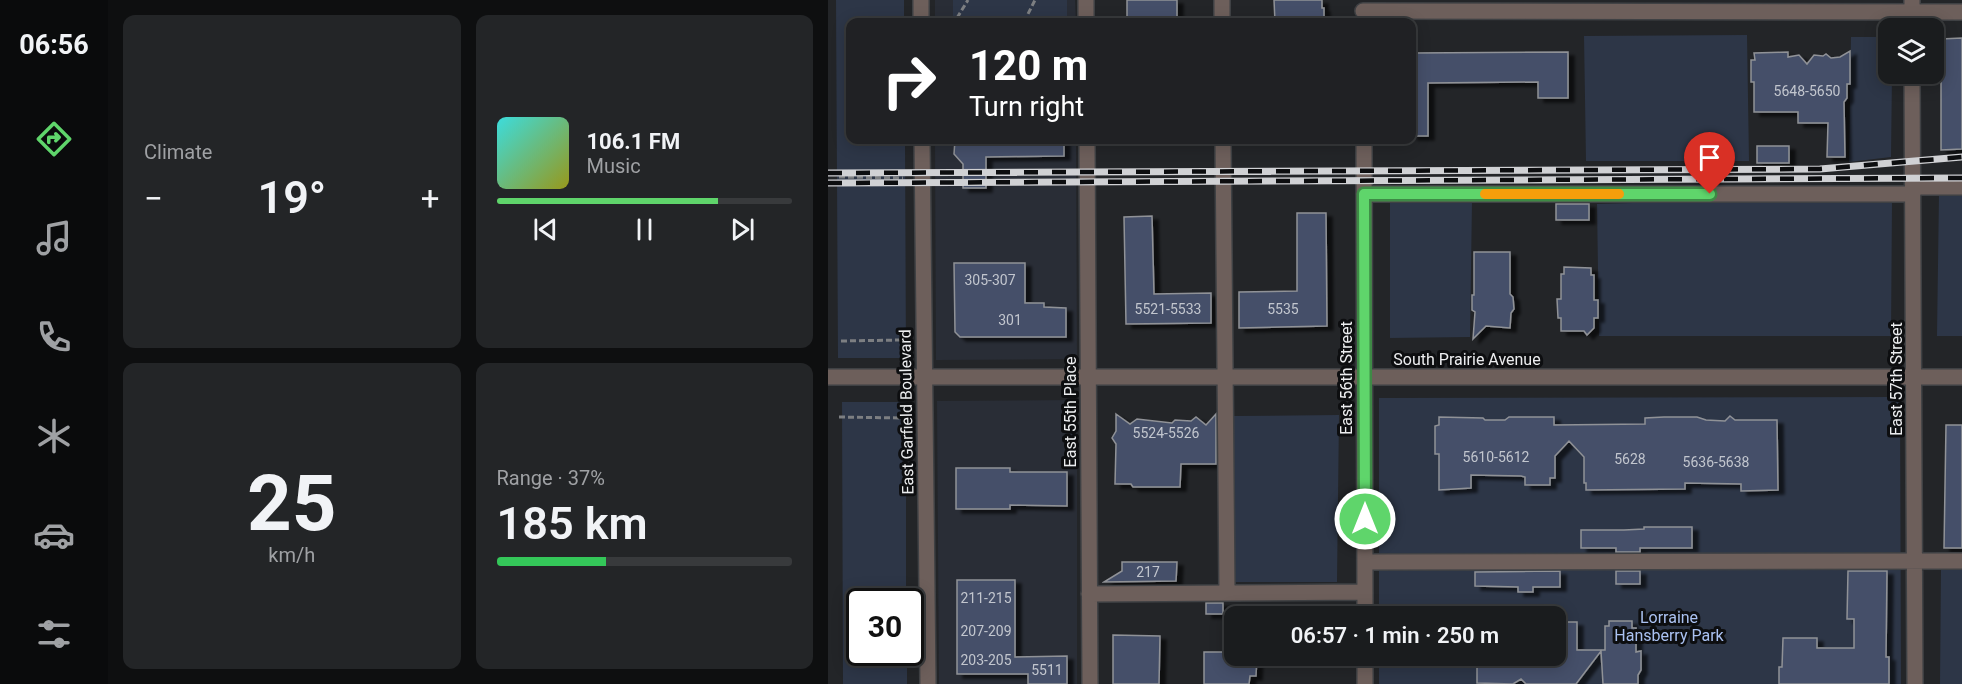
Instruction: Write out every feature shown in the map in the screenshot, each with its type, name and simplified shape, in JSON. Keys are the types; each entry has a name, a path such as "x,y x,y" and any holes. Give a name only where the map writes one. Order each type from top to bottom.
{"street":[{"path":"921,0 921,18"},
{"path":"1086,0 1086,18"},
{"path":"1222,0 1222,18"},
{"path":"1363,11 1912,6 1962,12"},
{"name":"East 57th Street","path":"1912,84 1915,684"},
{"name":"East Garfield Boulevard","path":"922,144 928,684"},
{"name":"East 55th Place","path":"1087,144 1090,684"},
{"path":"1223,144 1227,593"},
{"name":"East 56th Street","path":"1364,144 1365,606"},
{"path":"1364,194 1913,190 1962,187"},
{"name":"South Prairie Avenue","path":"828,378 1962,377"},
{"path":"1365,562 1962,561"},
{"path":"1089,594 1365,592"},
{"path":"1365,666 1365,684"}],"path":[{"path":"948,18 957,18 968,0"},
{"path":"1026,18 1035,0"},
{"path":"840,177 903,178"},
{"path":"841,341 902,340"},
{"path":"839,417 903,418"}],"shaded area":[{"path":"935,0 1075,0 1076,18 935,18"},
{"path":"935,144 1076,144 1077,359 936,360"},
{"path":"1077,400 1077,684 939,684 937,401"}],"green space":[{"path":"836,0 904,0 904,18 846,18 846,144 905,144 906,358 838,358"},
{"path":"953,0 1067,0 1067,18 953,18"},
{"path":"1747,35 1749,161 1586,161 1584,36"},
{"path":"1851,37 1878,37 1878,84 1892,84 1891,157 1849,162"},
{"path":"1939,193 1962,193 1962,336 1937,336"},
{"path":"1472,201 1470,337 1390,338 1390,202"},
{"path":"1702,201 1892,201 1891,336 1599,336 1597,204"},
{"name":"Lorraine Hansberry Park","path":"1900,397 1901,684 1379,684 1379,666 1566,666 1566,606 1379,606 1379,398"},
{"path":"842,402 906,402 906,588 846,588 846,666 907,666 907,684 843,684"},
{"path":"1339,415 1337,582 1234,582 1234,416"},
{"path":"1941,568 1962,568 1962,684 1940,684"}],"building":[{"path":"1127,0 1177,0 1177,18 1127,18"},
{"path":"1274,0 1322,0 1324,18 1275,18"},
{"path":"1962,38 1962,149 1941,150 1944,39"},
{"path":"1850,51 1850,84 1847,84 1847,98 1844,102 1845,157 1827,157 1828,123 1798,123 1798,112 1754,112 1751,60 1755,60 1754,53 1788,52 1788,57 1799,55 1807,64 1814,55 1826,54 1831,58 1840,57"},
{"path":"1568,52 1568,98 1538,98 1538,82 1428,83 1428,136 1416,136 1416,53"},
{"path":"955,144 1064,144 1064,156 986,157 986,188 963,188 963,164 954,154"},
{"path":"1757,146 1789,146 1789,163 1757,163"},
{"path":"1556,204 1589,204 1589,220 1556,220"},
{"path":"1297,213 1326,213 1327,326 1239,328 1239,292 1297,291"},
{"path":"1152,216 1154,294 1211,293 1211,323 1126,324 1124,217"},
{"path":"1474,252 1510,252 1510,294 1513,297 1514,309 1511,313 1510,328 1486,326 1473,339 1475,312 1472,310"},
{"path":"954,263 1025,263 1025,303 1044,303 1044,307 1066,308 1066,337 960,337 955,332"},
{"path":"1564,267 1591,268 1591,275 1594,275 1594,300 1598,300 1598,318 1594,318 1594,328 1587,335 1584,331 1561,331 1557,299 1561,299 1561,274 1564,274"},
{"path":"1116,414 1130,424 1137,419 1172,423 1175,420 1191,421 1196,417 1206,425 1216,414 1216,464 1181,464 1180,487 1133,487 1131,484 1115,484 1116,444 1112,438 1116,431"},
{"path":"1730,416 1735,420 1777,420 1778,490 1741,491 1741,484 1685,483 1685,489 1586,490 1584,457 1569,441 1555,456 1555,478 1550,478 1550,485 1525,485 1525,477 1521,476 1471,475 1471,488 1439,490 1439,454 1435,454 1435,426 1439,425 1439,417 1505,420 1509,417 1554,417 1554,425 1645,424 1645,418 1664,417 1697,417 1725,421"},
{"path":"1946,425 1962,425 1962,548 1944,548"},
{"path":"956,468 1010,468 1010,472 1067,472 1067,506 1010,505 1010,509 956,509"},
{"path":"1644,527 1692,527 1692,548 1640,548 1640,552 1616,552 1616,548 1581,548 1581,530 1624,530 1644,529"},
{"path":"1122,562 1177,562 1176,581 1104,582 1122,571"},
{"path":"1560,571 1560,587 1533,587 1533,592 1518,592 1518,587 1475,586 1475,572"},
{"path":"1616,571 1640,571 1640,584 1616,584"},
{"path":"1848,571 1887,571 1886,657 1889,657 1889,684 1779,684 1783,638 1817,638 1817,648 1854,648 1854,619 1847,619"},
{"path":"957,580 1015,580 1015,657 1067,656 1067,684 1028,684 1028,674 957,674"},
{"path":"1206,603 1223,603 1223,614 1206,614"},
{"path":"1609,621 1632,621 1632,628 1636,628 1636,652 1641,651 1638,684 1603,684 1601,651 1576,684 1526,684 1521,679 1513,684 1477,683 1477,666 1566,666 1566,622 1577,622 1577,650 1605,650 1605,626 1609,626"},
{"path":"1113,635 1160,636 1159,684 1113,684"},
{"path":"1204,652 1224,652 1224,666 1256,666 1256,676 1250,676 1249,684 1204,684"}],"railway":[{"path":"828,173 1820,169 1962,157"},
{"path":"828,183 1962,178"}],"slow traffic":[{"path":"1485,194 1619,194"}],"route":[{"path":"1365,519 1364,194 1710,194"}]}
